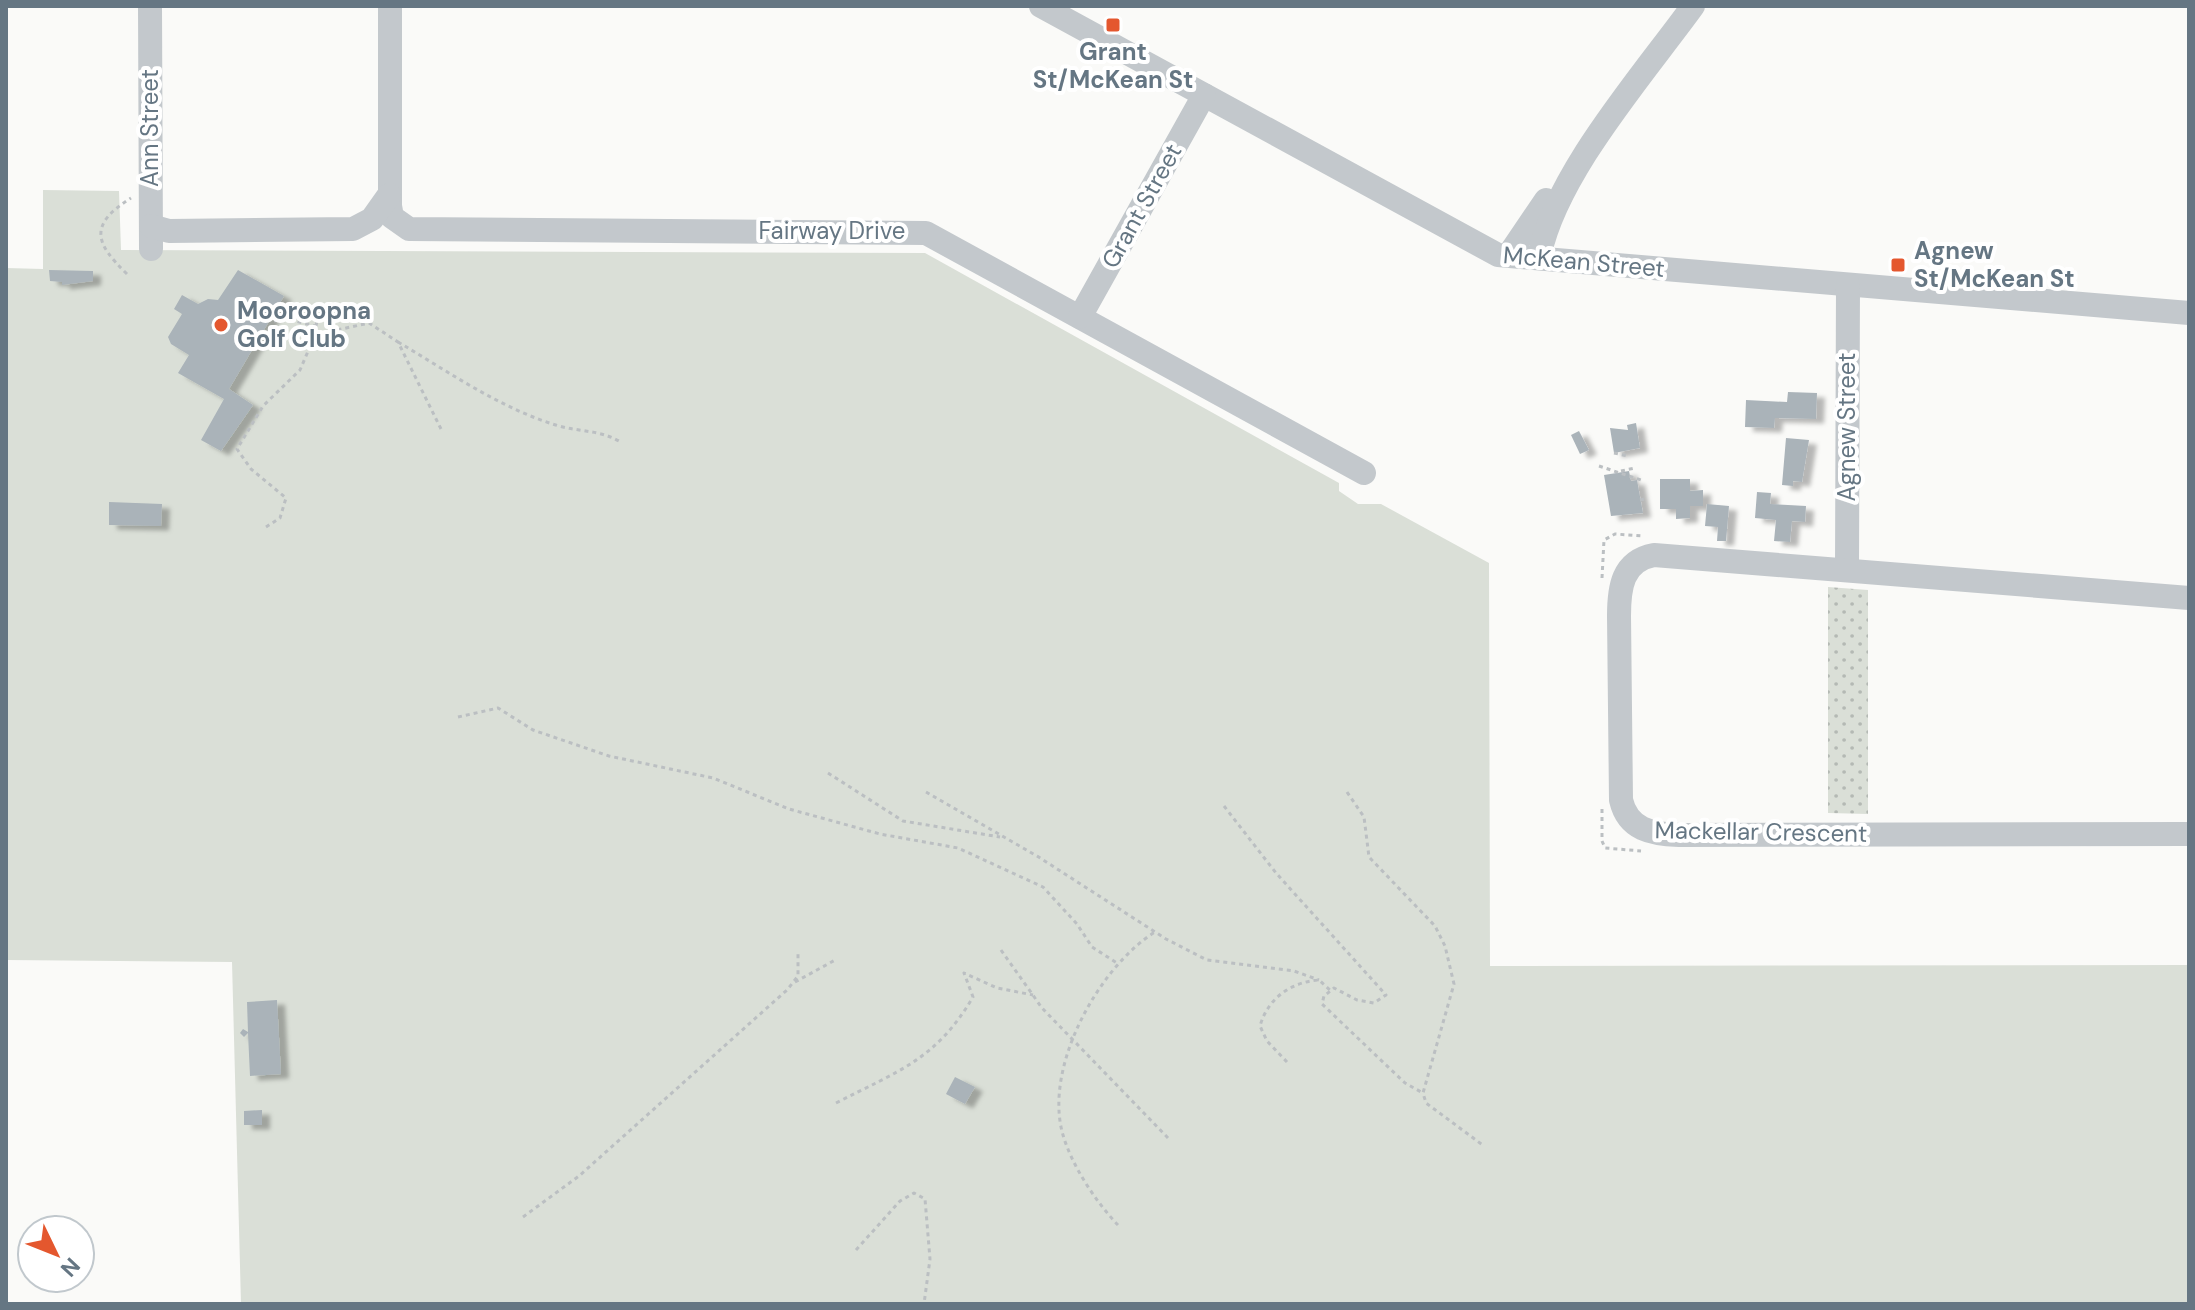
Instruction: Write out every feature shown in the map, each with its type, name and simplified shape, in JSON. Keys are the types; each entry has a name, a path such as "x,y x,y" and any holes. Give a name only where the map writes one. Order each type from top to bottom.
{"street":[{"name":"Ann Street","path":"150,6 151,238 164,231 348,229 372,219 390,203"},
{"path":"390,6 390,203"},
{"name":"McKean Street","path":"1041,6 1492,253 2189,313"},
{"path":"1539,258 1548,219 1575,170 1693,6"},
{"name":"Grant Street","path":"1080,317 1204,95"},
{"path":"1508,256 1536,212 1575,170"},
{"name":"Fairway Drive","path":"390,203 402,225 417,230 920,231 1364,473"},
{"name":"Agnew Street","path":"1847,569 1848,285"},
{"name":"Mackellar Crescent","path":"2189,598 1660,555 1649,556 1630,567 1622,579 1619,598 1620,788 1623,811 1635,825 1651,832 1679,835 2189,834"}],"path":[{"path":"127,274 104,251 102,227 114,210 151,187"},
{"path":"266,527 280,518 286,498 251,469 237,449 263,406 298,373 314,335 321,305"},
{"path":"274,321 287,319 315,326"},
{"path":"314,335 369,323 498,400 560,426 603,432 619,441"},
{"path":"398,342 442,431"},
{"path":"1614,453 1628,456"},
{"path":"1599,466 1641,480"},
{"path":"1618,472 1635,468"},
{"path":"1602,580 1602,544 1608,535 1650,536"},
{"path":"458,717 498,708 533,730 609,756 713,778 789,809 880,834 958,848 1043,887 1077,924 1092,947 1117,963"},
{"path":"828,773 903,821 1006,838"},
{"path":"926,792 1006,838 1155,932 1207,960 1294,971 1319,980 1331,991"},
{"path":"1347,792 1364,817 1369,857 1435,926 1445,946 1454,984 1431,1074 1423,1093 1426,1103 1484,1146"},
{"path":"1602,795 1603,845 1613,851 1643,851"},
{"path":"1224,806 1276,873 1386,995 1374,1003 1363,1003 1341,991 1331,991 1324,996 1322,1004 1331,1016 1405,1083 1423,1093"},
{"path":"1118,1225 1082,1175 1063,1134 1063,1073 1087,1007 1117,963 1133,946 1155,932"},
{"path":"1001,950 1033,995 1170,1140"},
{"path":"787,990 798,976 798,951"},
{"path":"523,1217 599,1160 787,990 818,967 837,959"},
{"path":"836,1103 908,1069 956,1026 973,997 964,973 997,988 1033,995"},
{"path":"1287,1062 1267,1041 1260,1026 1264,1010 1293,985 1319,980"},
{"path":"856,1250 900,1201 914,1193 925,1199 930,1259 924,1304"}],"shaded area":[{"name":"Mooroopna Golf Club","path":"43,190 119,191 121,250 925,253 1339,483 1339,491 1358,504 1381,504 1489,563 1490,966 2189,965 2189,1304 241,1304 232,962 6,960 6,268 43,269"},
{"path":"1828,587 1868,590 1868,814 1828,813"}],"building":[{"path":"49,270 93,271 93,281 62,285 62,282 50,281"},
{"name":"Mooroopna Golf Club","path":"238,270 284,296 229,389 253,405 221,451 201,440 224,399 178,373 189,355 171,344 168,337 182,314 174,309 182,295 198,304 208,299 218,300"},
{"path":"1788,392 1817,393 1816,419 1775,418 1774,428 1745,427 1746,400 1787,402"},
{"path":"1636,423 1640,448 1614,453 1610,428 1628,430 1627,425"},
{"path":"1579,431 1589,450 1580,454 1571,435"},
{"path":"1786,438 1809,440 1802,482 1793,481 1793,486 1782,485"},
{"path":"1629,471 1631,481 1637,480 1643,513 1611,516 1604,475"},
{"path":"1660,479 1690,479 1690,491 1703,490 1703,506 1690,506 1690,518 1676,519 1676,509 1660,509"},
{"path":"1757,492 1771,493 1770,504 1806,506 1805,522 1792,521 1790,542 1774,541 1776,520 1755,518"},
{"path":"109,502 162,504 161,526 109,525"},
{"path":"1707,504 1729,506 1726,541 1717,541 1718,527 1705,526"},
{"path":"277,1000 281,1074 250,1076 248,1033 244,1037 240,1033 243,1029 248,1032 247,1002"},
{"path":"955,1077 975,1087 965,1104 946,1094"},
{"path":"262,1110 262,1125 244,1125 244,1111"}],"place":[{"name":"Grant St/McKean St","path":"1113,25"},
{"name":"Agnew St/McKean St","path":"1898,265"},
{"name":"Mooroopna Golf Club","path":"221,325"}]}
